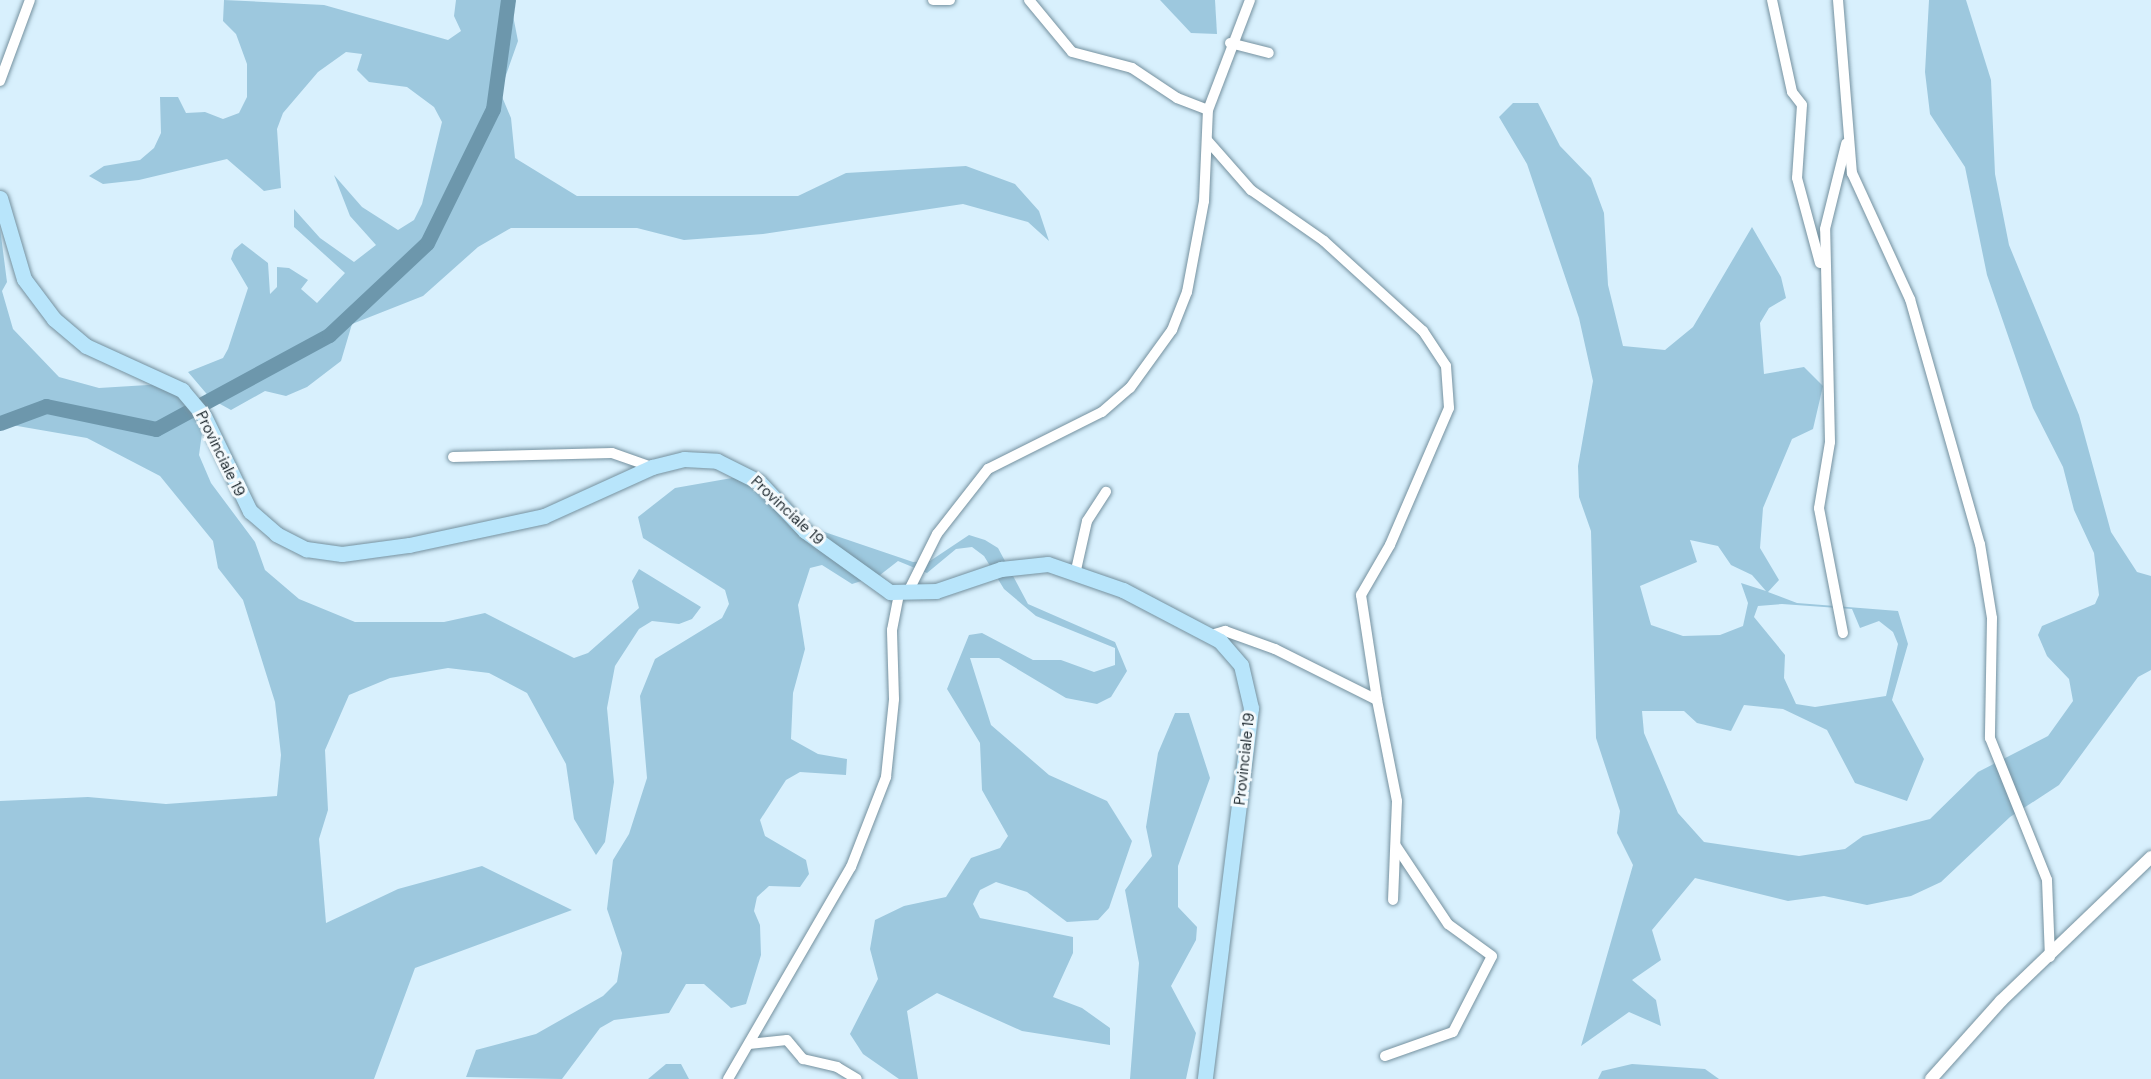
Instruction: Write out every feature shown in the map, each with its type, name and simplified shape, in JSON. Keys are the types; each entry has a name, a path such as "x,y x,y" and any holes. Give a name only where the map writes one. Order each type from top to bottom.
{"main road":[{"name":"Provinciale 19","path":"0,198 24,279 54,319 86,346 182,390 204,417 250,511 276,534 306,549 374,552 544,516 652,467 694,458 728,464 759,482 784,512 852,569 903,594 1025,565 1076,570 1210,635 1241,665 1251,708 1205,1079"}],"street":[{"path":"0,81 30,0"},
{"path":"933,0 950,0"},
{"path":"1029,0 1072,52 1132,68 1177,98 1208,110"},
{"path":"728,1079 851,867 886,777 903,594 937,534 988,469 1102,412 1155,358 1187,292 1204,201 1208,110 1230,43 1250,0"},
{"path":"1772,0 1792,92 1802,105 1797,178 1823,268"},
{"path":"1838,0 1849,135 1859,195 1910,299 1980,544 1992,618 1990,738 2047,880 2050,957"},
{"path":"1230,43 1269,53"},
{"path":"1843,633 1819,508 1830,442 1823,268 1825,229 1849,135"},
{"path":"1207,140 1251,190 1324,241 1423,331 1446,366 1449,408 1390,545 1361,595 1377,700 1397,801 1393,900"},
{"path":"453,457 612,453 652,467"},
{"path":"1076,570 1087,521 1106,492"},
{"path":"1210,635 1224,631 1275,650 1377,700"},
{"path":"1385,1056 1453,1032 1492,956 1448,924 1396,846"},
{"path":"1931,1079 2151,857"},
{"path":"748,1044 788,1040 803,1059 837,1067 857,1079"}],"shaded area":[{"path":"224,0 324,5 448,40 461,31 454,16 456,0 510,0 518,41 500,92 511,118 515,158 577,196 798,196 846,173 966,166 1015,184 1039,211 1049,241 1028,222 963,204 763,234 684,240 637,228 511,228 478,247 423,296 352,324 341,361 307,387 286,396 265,391 231,410 211,399 188,372 223,358 228,349 248,288 231,259 234,250 242,243 268,263 270,294 277,287 277,267 289,268 308,280 301,289 317,303 345,273 294,227 294,209 320,238 354,262 376,245 350,216 334,175 362,207 398,230 414,220 422,204 442,122 434,107 407,87 369,82 357,70 362,54 346,52 318,72 283,113 277,129 281,188 264,191 227,159 139,180 103,184 89,176 104,166 140,160 154,148 161,133 160,97 178,97 186,113 205,112 223,119 239,113 247,97 247,64 236,34 223,21"},
{"path":"1160,0 1215,0 1217,34 1191,33"},
{"path":"1929,0 1966,0 1991,80 1995,174 2009,245 2079,415 2111,532 2137,572 2151,576 2151,670 2138,677 2059,785 2010,817 1941,882 1911,896 1867,905 1824,896 1788,901 1695,878 1652,930 1661,960 1632,980 1656,1000 1661,1026 1629,1012 1581,1046 1633,865 1617,833 1620,811 1596,738 1591,531 1579,497 1578,466 1593,381 1579,318 1527,164 1499,117 1513,103 1538,103 1560,146 1591,178 1604,213 1608,285 1623,346 1665,350 1693,327 1752,227 1781,277 1786,298 1769,308 1760,323 1764,374 1804,367 1823,386 1813,429 1792,439 1763,508 1760,548 1779,580 1768,592 1797,603 1898,611 1908,644 1892,700 1924,759 1907,801 1855,783 1827,730 1783,709 1744,705 1731,731 1697,723 1684,711 1642,711 1644,733 1678,813 1704,842 1799,856 1845,849 1863,836 1930,819 1978,772 2048,736 2073,701 2069,679 2047,656 2038,635 2042,626 2095,604 2099,595 2094,553 2074,510 2063,467 2033,408 1987,275 1965,167 1930,114 1925,72","holes":["1690,540 1718,546 1731,565 1752,575 1766,591 1741,583 1748,603 1743,626 1720,635 1683,636 1651,625 1640,586 1697,562","1782,604 1852,609 1860,628 1879,621 1893,632 1898,644 1886,696 1815,707 1796,704 1784,678 1785,655 1754,617 1758,606"]},
{"path":"0,228 7,282 2,291 13,329 59,377 99,388 164,384 177,392 203,426 199,455 211,483 255,542 265,570 299,599 355,622 444,622 485,613 574,658 588,653 639,608 632,581 639,569 701,607 692,619 679,624 652,621 639,629 615,666 607,708 614,782 605,842 596,855 574,819 566,764 527,693 489,673 448,668 390,678 349,695 325,750 328,810 319,839 326,923 398,889 482,866 572,910 415,968 374,1079 0,1079 0,801 88,797 166,804 277,796 281,755 275,702 243,600 218,568 213,541 160,476 87,438 0,423"},
{"path":"749,475 798,523 913,562 930,561 969,535 985,540 998,548 1028,604 1115,642 1127,671 1111,697 1097,704 1066,698 999,658 970,658 991,725 1049,775 1107,801 1132,841 1109,908 1098,920 1067,922 1027,892 996,882 980,890 973,904 980,918 1073,937 1073,953 1053,997 1082,1008 1110,1028 1110,1045 1022,1031 937,993 907,1011 918,1079 899,1079 863,1054 850,1034 878,979 870,949 875,920 904,906 946,897 971,858 1000,848 1008,836 982,790 980,743 947,689 969,635 982,633 1033,660 1061,660 1094,672 1115,665 1115,648 1036,616 1004,589 984,556 972,547 956,549 927,573 898,561 880,575 852,584 822,565 810,568 798,605 805,649 793,693 791,739 818,754 847,759 846,775 800,772 786,780 760,820 765,836 806,860 809,874 800,887 769,886 757,897 754,911 760,925 761,955 746,1004 731,1008 704,984 686,984 669,1013 614,1020 600,1028 562,1079 466,1077 476,1050 536,1034 603,996 617,982 622,953 607,909 613,860 629,834 647,778 640,696 655,659 722,618 729,604 725,590 643,538 638,517 675,488"},
{"path":"1175,713 1189,713 1210,778 1178,866 1178,907 1197,927 1196,940 1171,986 1196,1033 1186,1079 1130,1079 1139,963 1125,890 1152,856 1146,827 1158,753"},
{"path":"666,1064 681,1064 689,1079 648,1079"},
{"path":"1632,1064 1705,1069 1719,1079 1598,1079 1602,1071"}],"waterway":[{"path":"0,423 46,406 156,429 329,335 427,243 493,109 508,0"}]}
